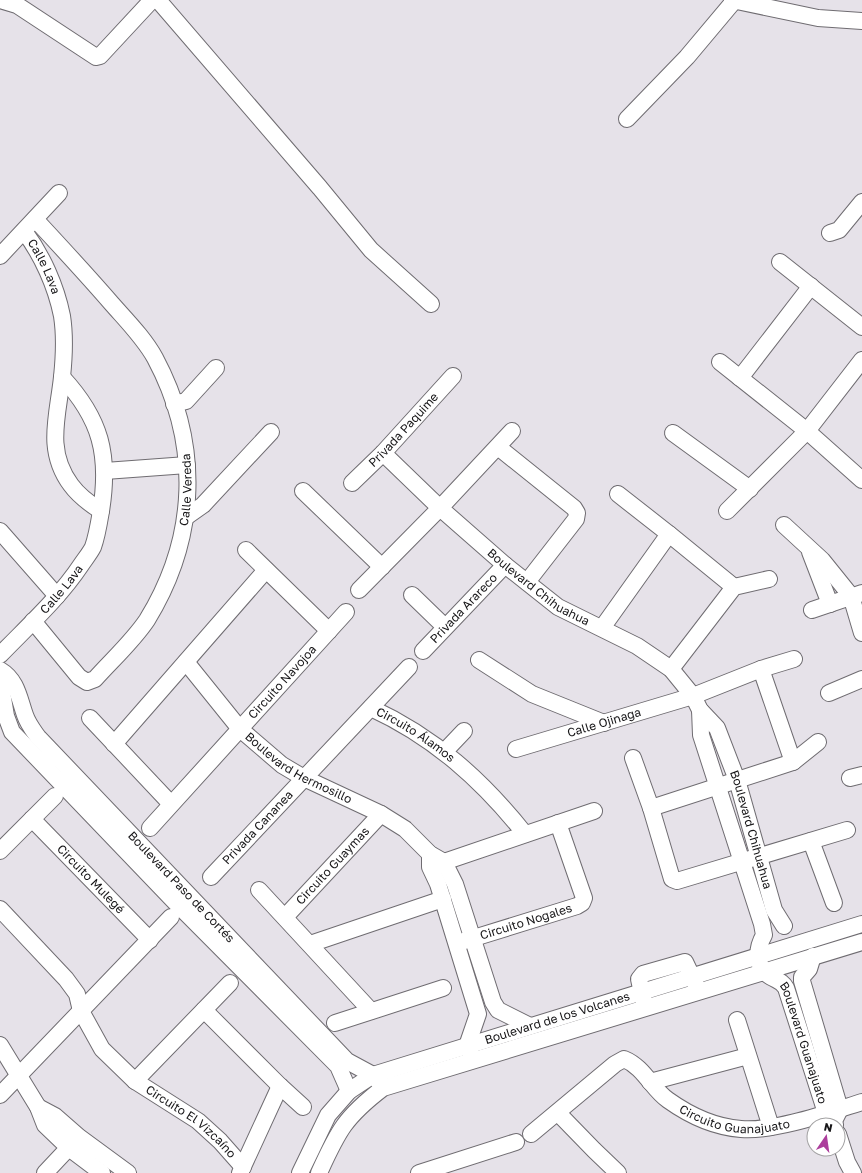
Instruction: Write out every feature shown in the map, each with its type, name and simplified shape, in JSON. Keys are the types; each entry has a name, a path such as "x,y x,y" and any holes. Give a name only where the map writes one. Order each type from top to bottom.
{"street":[{"path":"0,0 17,6 96,57 100,56 152,0"},
{"path":"158,0 320,188 370,250 431,304"},
{"path":"627,119 687,57 733,0 818,18 862,21"},
{"path":"0,256 59,194"},
{"path":"830,233 839,230 862,202"},
{"name":"Calle Lava","path":"30,225 32,242 52,282 62,316 62,377 54,431 55,447 61,469 72,486 85,500 101,511"},
{"name":"Calle Vereda","path":"30,225 137,332 155,358 174,404 184,436 188,496 186,517 172,568 163,591 136,634 95,678 87,682 79,677 33,621"},
{"path":"780,262 862,327"},
{"path":"740,378 811,286"},
{"path":"727,511 807,431 862,360"},
{"path":"720,362 807,431 862,480"},
{"path":"174,404 186,401 216,368"},
{"name":"Privada Paquime","path":"352,483 383,453 453,376"},
{"name":"Calle Lava","path":"0,655 56,596 75,574 93,548 101,511 105,471 98,432 90,413 78,394 62,377"},
{"path":"359,590 440,508 512,431"},
{"path":"186,517 203,505 271,432"},
{"path":"673,433 750,489"},
{"path":"498,447 574,508 577,513 576,519 526,582"},
{"name":"Boulevard Chihuahua","path":"383,453 440,508 505,565 558,607 637,646 671,669 693,696 700,710 717,728 737,780 774,910 784,926"},
{"path":"105,471 187,464"},
{"path":"303,491 382,567"},
{"path":"618,494 734,587"},
{"path":"784,525 856,594 862,633"},
{"path":"0,532 56,596"},
{"path":"602,628 668,534"},
{"path":"809,549 830,604"},
{"path":"246,550 329,631"},
{"name":"Privada Arareco","path":"423,651 505,565"},
{"path":"114,744 266,570"},
{"path":"671,669 734,587 769,580"},
{"path":"812,610 856,594"},
{"path":"412,595 445,627"},
{"name":"Circuito Navojoa","path":"150,828 346,612"},
{"name":"Calle Ojinaga","path":"516,749 693,696 761,669 794,659"},
{"path":"479,660 532,694 604,722"},
{"name":"Boulevard Hermosillo","path":"186,662 240,729 282,765 304,778 381,814 405,829 435,861 455,884 493,1002 498,1010"},
{"path":"371,708 409,667"},
{"path":"761,669 793,762"},
{"name":"Boulevard Paso de Cortés","path":"0,670 7,674 14,682 26,717 38,737 180,896 338,1066 349,1091"},
{"path":"829,693 862,679"},
{"name":"Boulevard Paso de Cortés","path":"0,680 6,716 12,732 26,749 180,896 347,1061 373,1075 384,1088"},
{"name":"Circuito Álamos","path":"304,778 371,708 392,718 445,751 502,805 525,834"},
{"name":"Boulevard Chihuahua","path":"700,710 701,735 764,935"},
{"path":"90,718 171,804"},
{"path":"445,751 464,731"},
{"path":"26,749 38,737"},
{"path":"651,808 718,785 793,762 818,742"},
{"path":"633,758 651,808 672,879 677,881 847,830"},
{"name":"Privada Cananea","path":"211,877 304,778"},
{"path":"0,851 55,796"},
{"path":"435,861 525,834 594,811"},
{"name":"Circuito Guaymas","path":"285,917 381,814"},
{"name":"Circuito Mulegé","path":"32,819 150,940"},
{"name":"Circuito Nogales","path":"457,944 473,937 577,906 582,903 584,898 558,823"},
{"path":"811,841 834,903"},
{"name":"Boulevard Hermosillo","path":"435,861 443,899 478,1014"},
{"path":"259,890 372,1011"},
{"path":"310,944 443,899"},
{"path":"0,909 66,978 77,994 81,1012"},
{"path":"0,1095 171,917"},
{"name":"Boulevard de los Volcanes","path":"300,1173 328,1115 349,1091 373,1075 862,924"},
{"path":"765,972 759,962 758,945 764,935 773,928 784,926 795,928 808,940"},
{"name":"Boulevard de los Volcanes","path":"319,1173 335,1138 347,1120 360,1106 384,1088 862,942"},
{"name":"Boulevard Guanajuato","path":"813,956 809,969 802,976 834,1117"},
{"name":"Boulevard Guanajuato","path":"765,972 771,977 782,982 786,988 834,1117"},
{"path":"692,976 699,993"},
{"path":"782,982 793,981 802,976"},
{"name":"Circuito El Vizcaíno","path":"135,1081 230,983"},
{"path":"334,1023 443,988"},
{"path":"642,992 645,1009"},
{"path":"204,1010 303,1107"},
{"path":"473,1061 467,1046 478,1014 498,1010 530,1026"},
{"name":"Circuito El Vizcaíno","path":"81,1012 102,1049 135,1081 198,1121 220,1141 241,1170 280,1086"},
{"path":"737,1020 771,1127"},
{"path":"0,1045 38,1107 54,1116 74,1143 102,1173"},
{"path":"650,1082 748,1056"},
{"name":"Circuito Guanajuato","path":"558,1112 615,1064 624,1060 632,1062 666,1099 702,1119 720,1125 741,1129 806,1123"},
{"name":"Circuito Guanajuato","path":"840,1117 862,1102"},
{"path":"531,1134 558,1112 618,1173"},
{"path":"419,1173 463,1167 516,1142"},
{"path":"45,1173 74,1143"},
{"path":"74,1143 128,1173"},
{"name":"Boulevard Guanajuato","path":"846,1157 853,1173"}]}
